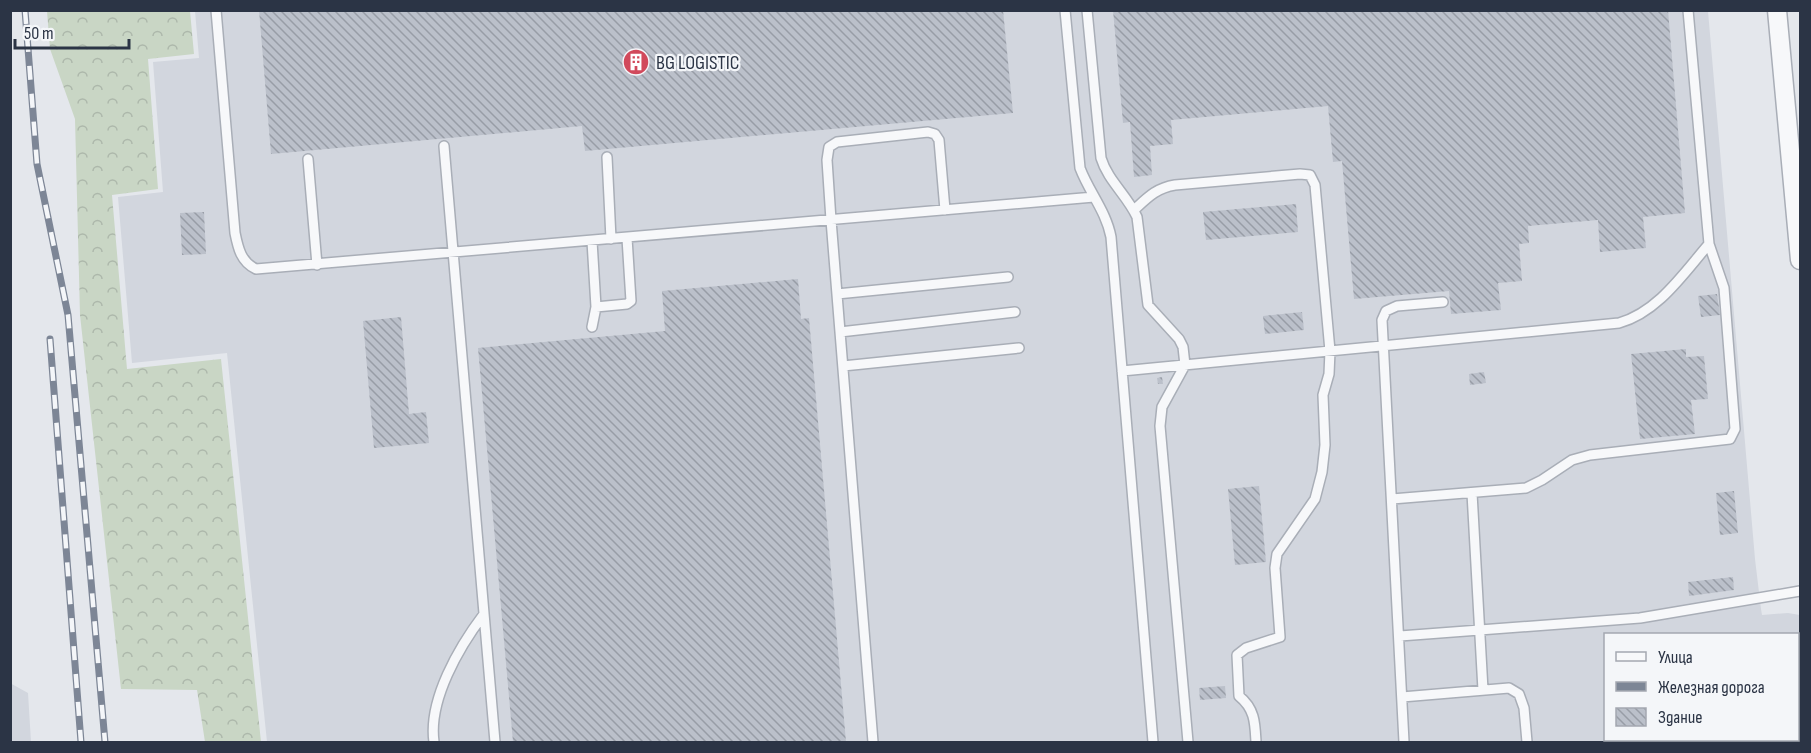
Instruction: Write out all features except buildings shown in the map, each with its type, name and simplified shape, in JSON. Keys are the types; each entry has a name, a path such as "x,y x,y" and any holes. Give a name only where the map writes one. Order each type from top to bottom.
{"street":[{"path":"1777,10 1800,261"}],"lane":[{"path":"216,10 235,233 241,256 250,267 256,269 1094,197"},
{"path":"1065,10 1080,168 1108,222 1111,237 1154,742"},
{"path":"1087,10 1101,158 1109,178 1134,210 1139,225 1148,305 1181,343 1185,365 1162,407 1160,426 1188,742"},
{"path":"1392,499 1526,488 1572,460 1590,454 1726,441 1732,437 1735,429 1724,288 1709,244 1688,10"},
{"path":"873,742 827,151 832,144 928,132 935,134 939,140 945,210"},
{"path":"444,146 495,742"},
{"path":"607,157 611,239"},
{"path":"308,159 317,265"},
{"path":"1134,210 1153,192 1164,187 1300,174 1310,176 1315,185 1330,351 1329,374 1323,395 1324,454 1315,499 1277,554 1275,568 1280,637 1246,648 1237,655 1239,696 1251,708 1256,742"},
{"path":"596,307 627,304 631,301 627,238"},
{"path":"592,241 596,307 592,327"},
{"path":"1122,371 1619,323 1634,319 1662,297 1709,244"},
{"path":"837,294 1008,277"},
{"path":"1404,742 1382,320 1386,311 1397,306 1443,302"},
{"path":"840,332 1015,312"},
{"path":"843,366 1019,348"},
{"path":"1472,493 1483,690"},
{"path":"1400,636 1640,618 1800,591"},
{"path":"434,742 432,728 438,701 459,651 484,614"},
{"path":"1402,697 1509,688 1520,694 1524,708 1527,742"}],"shaded area":[{"path":"195,11 1708,11 1761,609 1762,615 1788,613 1800,615 1800,742 267,742 227,353 132,363 118,197 163,192 153,62 199,58"},
{"path":"10,683 28,693 31,742 11,742"}],"green space":[{"path":"47,11 190,11 194,54 148,59 158,189 112,195 127,369 221,359 261,742 205,742 197,690 121,689 80,315 75,119 50,49"}],"railway":[{"path":"25,10 37,164 68,315 105,742"},
{"path":"50,339 81,742"}],"place":[{"name":"BG LOGISTIC","path":"636,62"}]}
